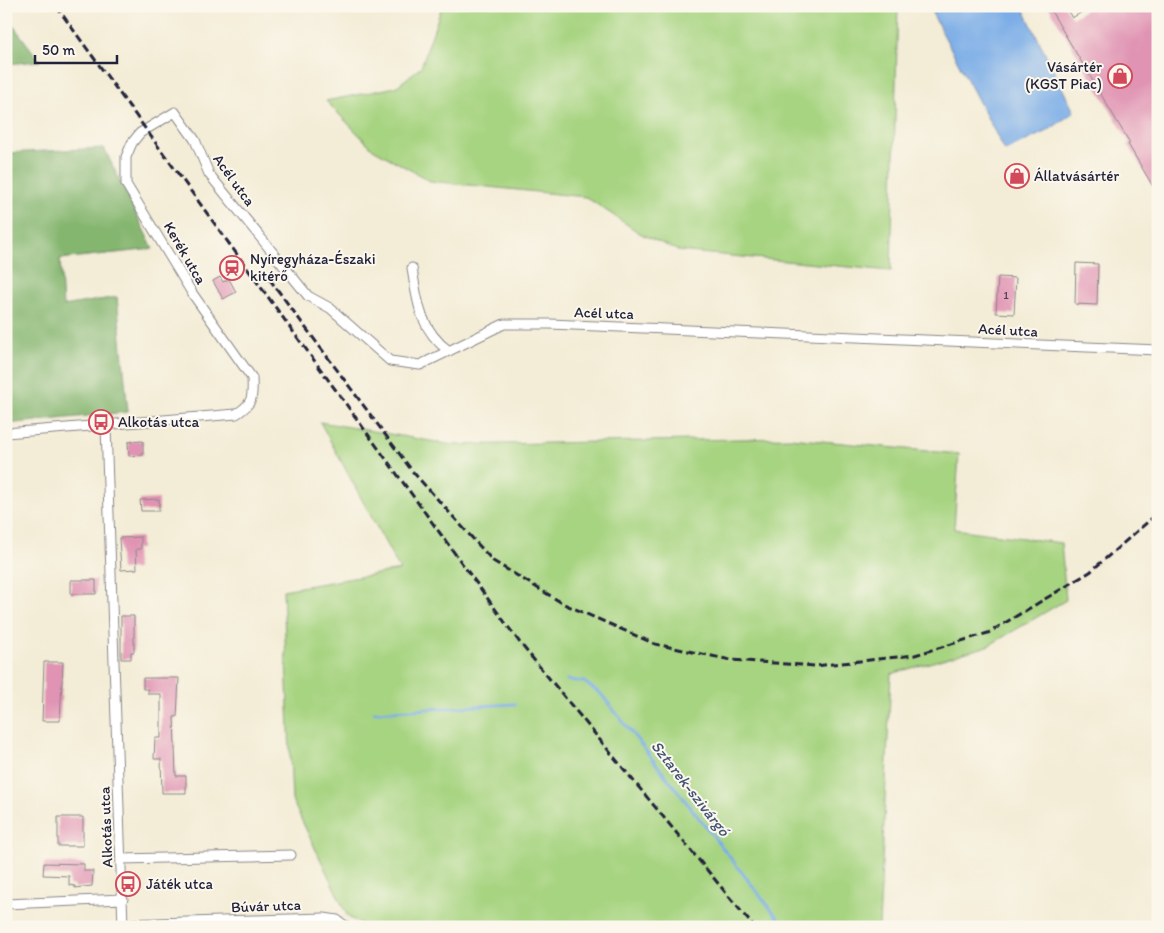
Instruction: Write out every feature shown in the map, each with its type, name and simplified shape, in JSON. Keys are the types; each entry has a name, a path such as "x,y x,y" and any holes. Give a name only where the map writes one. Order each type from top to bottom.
{"street":[{"name":"Acél utca","path":"175,112 195,140 209,174 308,296 330,308 390,360 420,364 504,324 544,324 1158,350"},
{"name":"Kerék utca","path":"106,426 236,414 247,407 252,395 252,378 192,293 126,184 126,157 132,143 140,133 175,112"},
{"path":"412,268 420,316 431,333 449,351"},
{"path":"6,433 106,426"},
{"name":"Alkotás utca","path":"106,426 123,925"},
{"path":"121,859 291,856"},
{"path":"6,904 123,899"},
{"name":"Búvár utca","path":"123,925 324,918 337,920 347,927"}],"green space":[{"path":"442,6 898,6 891,271 679,251 641,234 586,197 430,181 373,149 326,101 396,87 421,67"},
{"path":"6,16 40,61 6,64"},
{"path":"104,148 153,249 60,259 63,306 117,297 128,412 6,424 6,153"},
{"path":"320,422 453,445 790,438 959,454 954,529 1061,543 1066,600 988,646 891,674 879,927 367,927 348,917 292,800 283,590 400,570"}],"water":[{"path":"944,6 1022,6 1074,112 1049,130 1005,151 932,13"}],"building":[{"name":"Vásártér (KGST Piac)","path":"1048,6 1065,6 1072,18 1092,6 1158,6 1158,195 1128,144 1130,143"},
{"path":"1076,263 1098,264 1097,305 1075,304"},
{"path":"220,277 223,282 229,279 236,292 223,299 213,281"},
{"path":"998,277 1016,278 1014,314 996,313"},
{"path":"143,441 143,455 129,456 128,442"},
{"path":"159,499 159,511 141,511 140,500"},
{"path":"141,537 141,549 136,549 137,569 121,570 119,538"},
{"path":"71,580 96,580 96,594 71,594"},
{"path":"121,616 134,616 134,652 131,652 131,659 121,659"},
{"path":"44,662 63,662 60,721 42,721"},
{"path":"143,678 179,678 177,717 174,717 176,776 186,776 186,793 162,793 161,759 154,759 155,738 161,738 161,694 148,694 148,689 143,689"},
{"path":"58,817 83,817 83,846 58,846"},
{"path":"44,863 84,864 84,871 93,871 92,886 75,888 75,886 69,885 69,876 43,875"}],"waterway":[{"name":"Sztarek-szivárgó","path":"567,680 584,682 601,694 785,927"},
{"name":"Sztarek-szivárgó","path":"374,712 515,704"}],"railway":[{"path":"56,6 520,643 754,927"},
{"path":"262,269 413,472 493,561 564,604 655,644 731,660 815,666 915,655 988,633 1090,572 1158,513"}],"place":[{"name":"Vásártér (KGST Piac)","path":"1120,76"},
{"name":"Állatvásártér","path":"1017,176"},
{"name":"Nyíregyháza-Északi kitérő","path":"232,268"},
{"name":"Alkotás utca","path":"101,422"},
{"name":"Játék utca","path":"128,884"}]}
